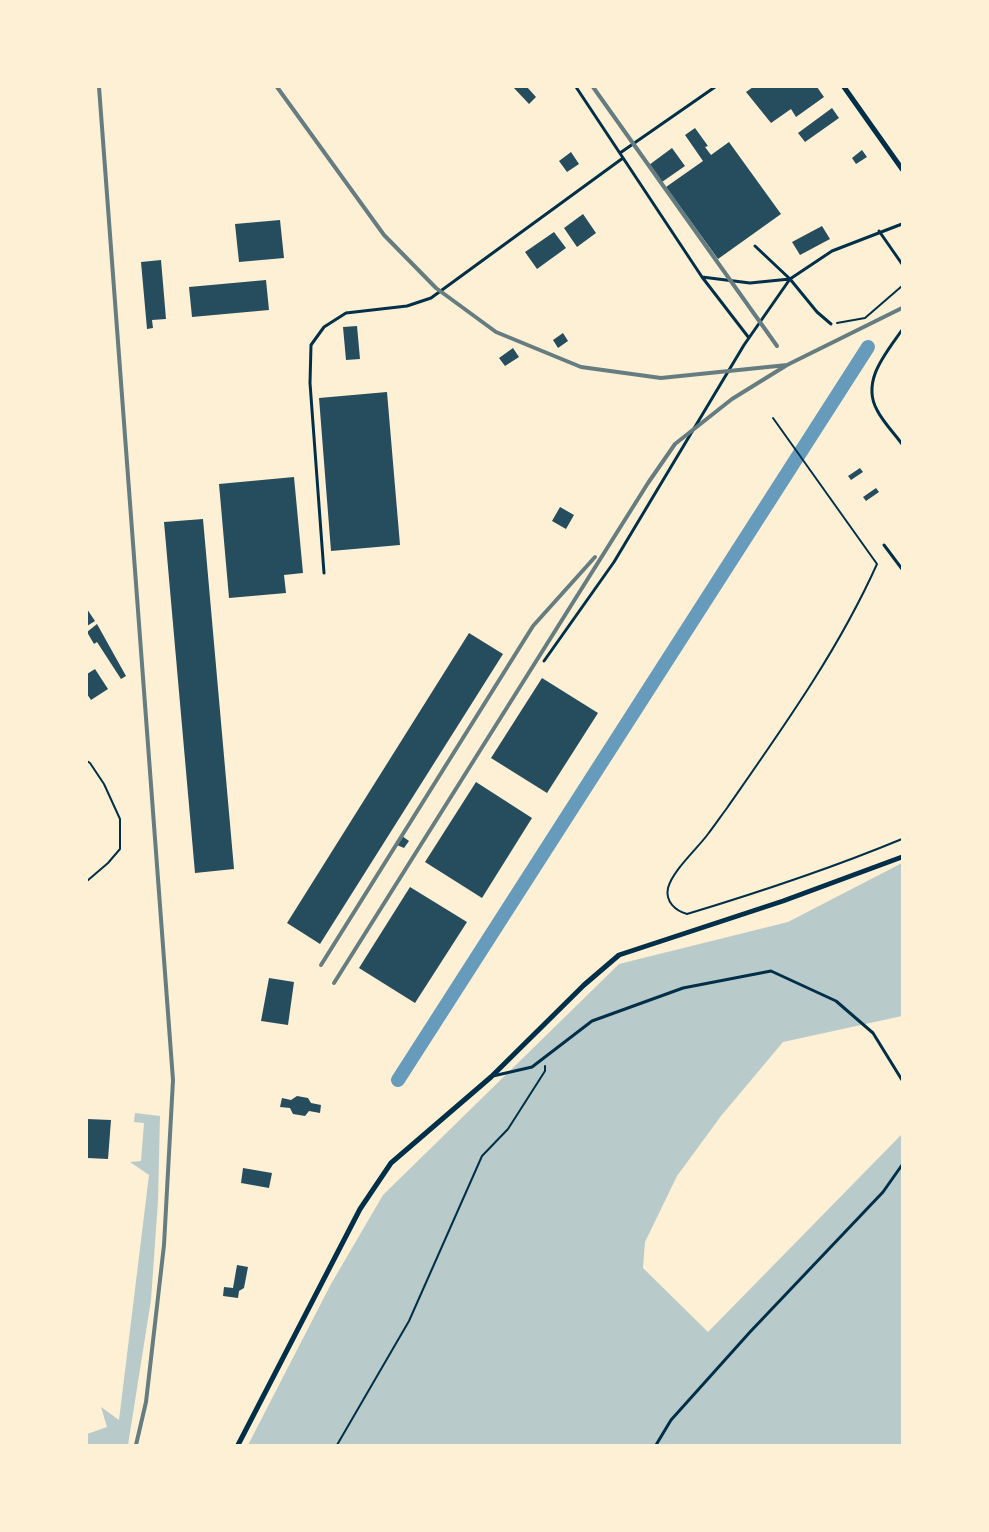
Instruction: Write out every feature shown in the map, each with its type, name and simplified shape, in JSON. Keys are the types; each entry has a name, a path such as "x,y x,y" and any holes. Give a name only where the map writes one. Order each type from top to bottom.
{"street":[{"path":"844,87 902,169"},
{"path":"238,1445 360,1209 391,1163 491,1077 584,985 620,955 783,901 902,857"}],"lane":[{"path":"576,87 702,277 749,338"},
{"path":"620,153 715,87"},
{"path":"324,573 310,383 311,345 324,327 346,313 407,306 431,298 623,158"},
{"path":"544,661 614,562 749,338 790,279 832,251 902,224"},
{"path":"879,231 902,264"},
{"path":"755,246 790,279 817,312 831,324"},
{"path":"702,277 750,283 790,279"},
{"path":"902,330 873,375 872,393 876,410 902,444"},
{"path":"884,545 902,569"},
{"path":"491,1077 532,1067 592,1022 683,988 771,971 836,1000 873,1033 902,1080"},
{"path":"656,1445 671,1420 750,1332 883,1192 902,1165"}],"path":[{"path":"831,324 865,318 902,286"},
{"path":"773,418 877,564 844,632 785,724 710,832 672,879 667,891 671,905 678,912 687,914 855,859 902,839"},
{"path":"87,762 104,784 120,819 120,849 87,881"},
{"path":"337,1445 409,1321 482,1156 508,1129 545,1071 547,1056"}],"shaded area":[{"path":"902,863 902,1016 783,1042 721,1116 677,1176 645,1242 643,1268 708,1332 902,1134 902,1445 248,1445 331,1284 383,1195 619,964 788,922"},
{"path":"135,1113 160,1116 158,1201 151,1300 128,1445 87,1445 87,1434 107,1427 101,1407 119,1420 149,1175 130,1162 141,1161 144,1123 134,1122"}],"building":[{"path":"513,87 527,87 536,97 529,104"},
{"path":"753,87 817,87 824,97 796,117 791,109 771,123 746,92"},
{"path":"832,108 839,118 805,142 798,133"},
{"path":"695,128 708,146 705,147 711,155 729,142 781,214 718,259 666,187 703,161 685,135"},
{"path":"672,148 685,166 662,182 649,165"},
{"path":"862,150 867,157 856,164 852,158"},
{"path":"571,152 579,164 567,172 559,161"},
{"path":"583,214 596,233 577,247 564,228"},
{"path":"280,220 284,258 239,262 235,224"},
{"path":"822,226 830,239 800,255 792,242"},
{"path":"554,232 566,248 537,269 525,252"},
{"path":"161,260 166,319 152,320 153,328 147,329 141,262"},
{"path":"266,280 269,310 192,317 189,287"},
{"path":"357,326 360,359 346,360 343,327"},
{"path":"563,333 568,341 558,348 553,340"},
{"path":"513,348 519,357 505,366 499,358"},
{"path":"387,392 400,545 331,551 319,398"},
{"path":"860,468 863,472 851,480 848,476"},
{"path":"294,477 303,573 284,575 286,593 229,598 219,484"},
{"path":"876,488 879,492 866,501 863,497"},
{"path":"560,507 574,515 566,529 552,521"},
{"path":"203,519 234,869 195,873 164,522"},
{"path":"87,609 95,621 87,626"},
{"path":"97,624 126,676 121,679 97,642 94,644 87,632"},
{"path":"469,633 503,654 320,944 287,923"},
{"path":"95,669 108,689 91,700 87,694 87,674"},
{"path":"542,678 598,713 547,793 491,758"},
{"path":"476,782 532,818 482,898 425,862"},
{"path":"402,836 409,841 404,848 397,845"},
{"path":"410,887 467,922 415,1003 359,968"},
{"path":"269,978 294,982 288,1025 261,1021"},
{"path":"297,1096 308,1098 311,1103 321,1105 320,1113 309,1111 305,1116 293,1114 290,1108 280,1107 282,1098 291,1100"},
{"path":"87,1119 111,1120 108,1159 87,1158"},
{"path":"243,1168 272,1173 269,1188 241,1183"},
{"path":"237,1265 248,1267 244,1288 239,1291 238,1298 223,1296 224,1287 233,1288"}],"waterway":[{"path":"398,1080 868,347"}],"railway":[{"path":"99,87 173,1080 164,1245 146,1402 136,1445"},
{"path":"277,87 384,235 436,288 496,332 581,367 661,378 787,365 902,308"},
{"path":"593,87 777,346"},
{"path":"334,983 648,483 675,444 732,399 787,365"},
{"path":"321,965 533,626 595,557"}]}
